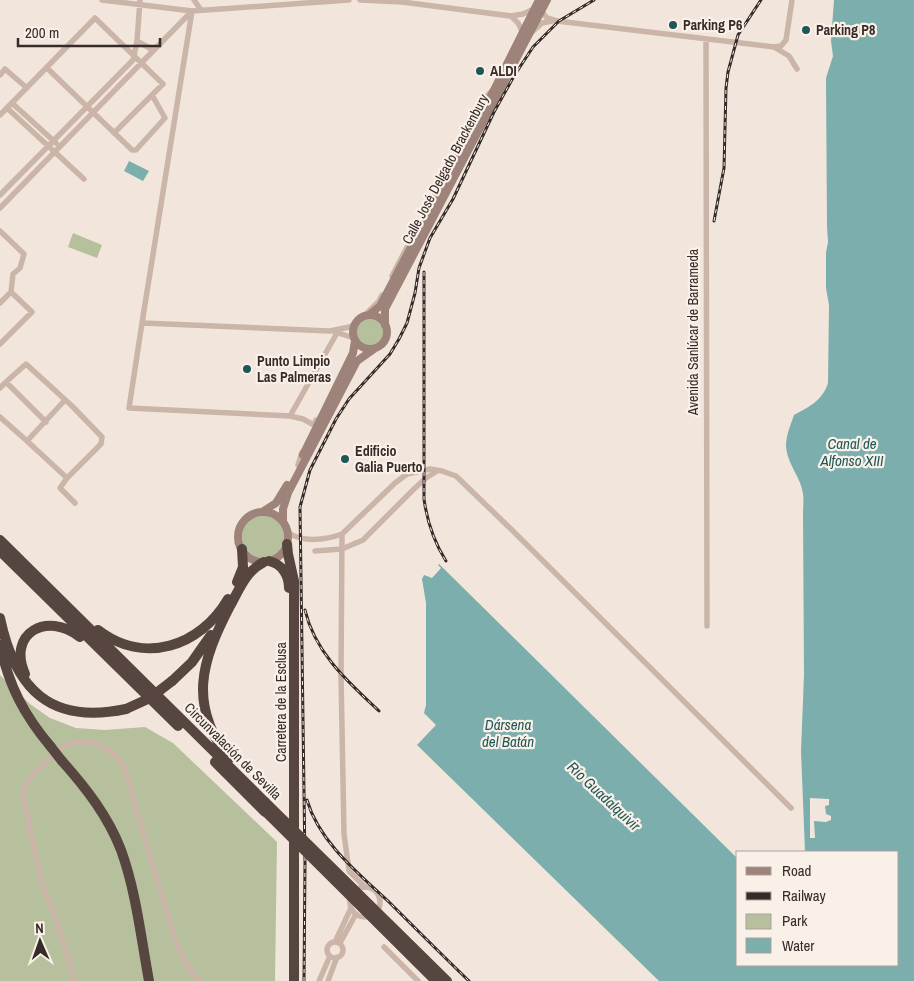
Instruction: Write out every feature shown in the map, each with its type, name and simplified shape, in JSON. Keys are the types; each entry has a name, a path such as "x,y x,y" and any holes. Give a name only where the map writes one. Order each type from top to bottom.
{"highway":[{"name":"Circunvalación de Sevilla","path":"0,540 247,784 265,807 436,981"},
{"name":"Carretera de la Esclusa","path":"287,544 294,581 289,979"},
{"path":"242,549 242,567 239,579 208,655 203,678 203,698 205,713 217,743 247,784"},
{"name":"Circunvalación de Sevilla","path":"0,551 110,659 447,981"},
{"path":"0,618 7,649 14,665 25,682 36,692 58,707 76,712 93,714 126,709 150,698 172,681 198,654 246,576 256,566 267,561"},
{"name":"Carretera de la Esclusa","path":"267,561 280,565 285,571 289,583 289,979"},
{"path":"73,612 112,640 125,645 148,649 182,642 208,624 226,608"},
{"path":"36,692 26,678 20,658 22,646 28,633 38,627 50,624 64,627 110,659"},
{"path":"0,645 14,692 26,714 99,806 121,850 132,893 149,981"}],"main road":[{"name":"Calle José Delgado Brackenbury","path":"538,10 539,0"},
{"name":"Calle José Delgado Brackenbury","path":"386,325 385,309 538,10 547,0"},
{"name":"Calle José Delgado Brackenbury","path":"366,315 380,306 495,88 526,34"},
{"path":"262,512 276,503 298,465 353,353 354,326 358,320 366,315 379,317 386,325 386,339 382,344 357,361 288,493 283,508 283,522"},
{"path":"354,339 362,347 374,349"},
{"path":"271,513 283,522 288,532 287,544 281,554 267,561 250,557 242,549 238,534 241,525 252,514 271,513"}],"street":[{"path":"102,0 140,3 192,11 348,0"},
{"path":"194,0 201,10"},
{"path":"360,0 402,1 511,16 538,10 549,20 774,47 784,44 786,40 792,0"},
{"path":"0,195 133,60 137,41 140,3"},
{"path":"0,208 192,11"},
{"path":"192,11 128,408 290,416 303,419 314,425"},
{"path":"511,16 526,34 542,23 557,21"},
{"path":"0,116 95,18 163,84 114,132"},
{"name":"Avenida Sanlúcar de Barrameda","path":"706,39 705,398 707,626"},
{"path":"137,41 153,50"},
{"path":"774,47 789,56 797,69"},
{"path":"47,68 132,150 136,150 165,118 152,95"},
{"path":"0,75 6,69 26,88"},
{"path":"12,103 51,143"},
{"path":"7,108 57,148 84,178"},
{"path":"0,231 24,254 20,268 13,274 11,292 0,303"},
{"path":"0,344 32,312 11,292"},
{"path":"142,323 330,331 354,339 344,365 314,425 298,465"},
{"path":"330,331 354,326"},
{"path":"290,416 337,333"},
{"path":"0,388 26,364 102,437 101,444 60,488 75,503"},
{"path":"6,382 46,422"},
{"path":"28,441 65,400"},
{"path":"0,417 68,478"},
{"path":"288,532 300,539 330,538 342,534 400,478 407,474 424,470 450,473 462,481 791,808"},
{"path":"315,551 342,549 363,540 414,489 426,478 438,471"},
{"path":"342,534 341,675 344,834 349,871 365,888"},
{"path":"74,981 55,916 40,876 23,795 30,777 52,756 66,746 90,742 115,753 124,767 176,943 188,967 199,981"},
{"path":"337,943 351,908 351,896 357,890 365,888 374,890 377,894 378,908 371,915 361,916 356,914 351,908"},
{"path":"319,981 330,956 328,948 330,944 337,943 356,914"},
{"path":"328,981 343,950 337,943"},
{"path":"384,947 418,981"},
{"path":"330,956 338,957"}],"green space":[{"path":"73,233 102,245 97,258 68,247"},
{"path":"370,318 380,322 384,332 380,342 370,346 360,342 356,332 360,322"},
{"path":"267,516 275,519 281,525 284,537 281,549 275,555 259,558 251,555 245,549 242,533 245,525 251,519"},
{"path":"0,675 30,704 50,718 76,728 105,730 145,727 173,743 277,842 275,981 0,981"}],"water":[{"path":"834,0 914,0 914,981 659,981 417,745 436,725 424,713 426,705 426,603 422,579 424,575 432,578 441,568 439,564 736,857 736,966 899,966 899,851 805,851 801,751 804,675 803,499 802,488 789,459 786,446 794,415 810,406 819,398 828,383 829,305 826,288 826,253 828,242 826,78 833,56 831,41"},
{"path":"129,161 149,171 143,181 124,171"}],"pier":[{"path":"810,798 829,799 829,805 825,806 826,814 831,816 831,820 826,822 814,821 815,838 810,838"}],"railway":[{"path":"304,981 305,863 300,507 310,470 336,419 349,399 390,354 399,339 407,323 419,268 430,238 453,199 494,112 514,76 533,47 559,21 594,0"},
{"path":"714,221 724,168 728,72 738,35 761,0"},
{"path":"424,272 424,499 432,531 446,561"},
{"path":"305,610 316,640 334,666 379,711"},
{"path":"307,800 321,830 341,856 469,981"}],"place":[{"name":"Parking P6","path":"673,25"},
{"name":"Parking P8","path":"806,30"},
{"name":"ALDI","path":"480,71"},
{"name":"Punto Limpio Las Palmeras","path":"247,369"},
{"name":"Edificio Galia Puerto","path":"345,459"}],"water label":[{"name":"Canal de Alfonso XIII","path":"852,452"},
{"name":"Dársena del Batán","path":"508,732"},
{"name":"Río Guadalquivir","path":"604,796"}]}
